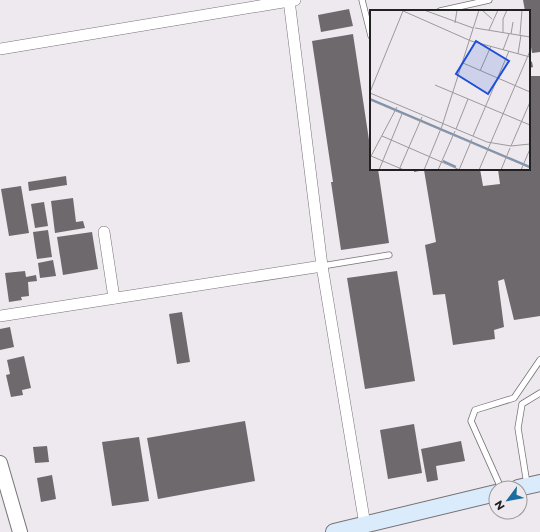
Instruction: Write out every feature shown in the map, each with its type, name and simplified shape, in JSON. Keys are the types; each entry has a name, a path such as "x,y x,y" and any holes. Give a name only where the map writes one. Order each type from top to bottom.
{"main road":[{"path":"334,532 488,495"}],"street":[{"path":"0,49 291,0 322,266 365,525"},
{"path":"104,232 114,298"},
{"path":"0,316 322,266"},
{"path":"0,463 20,532"}],"lane":[{"path":"362,0 370,32"},
{"path":"444,10 488,0"},
{"path":"322,266 390,255"},
{"path":"497,480 471,421 475,410 514,398 540,360"},
{"path":"527,480 518,428 522,404 540,393"}],"building":[{"path":"523,0 540,0 540,52 532,53 530,41 530,10 525,10"},
{"path":"349,9 353,26 321,32 318,15"},
{"path":"353,34 370,140 370,170 378,170 389,243 341,250 331,182 333,182 312,41"},
{"path":"530,61 532,62 533,67 530,68"},
{"path":"530,68 531,76 540,76 540,316 514,320 504,279 498,281 504,327 494,330 495,339 453,345 445,294 433,295 425,245 436,242 424,170 480,170 483,186 500,184 498,170 530,170"},
{"path":"66,176 67,185 29,191 28,182"},
{"path":"21,186 29,233 9,236 1,189"},
{"path":"73,198 76,222 83,221 85,228 55,233 51,201"},
{"path":"44,202 48,226 35,228 31,204"},
{"path":"48,230 52,257 37,259 33,232"},
{"path":"92,232 98,269 63,275 57,237"},
{"path":"53,260 56,276 40,278 38,263"},
{"path":"25,271 26,277 36,275 37,281 28,282 29,296 21,297 22,300 9,302 5,273"},
{"path":"397,271 415,381 365,389 347,278"},
{"path":"182,312 190,362 177,364 169,314"},
{"path":"10,327 14,347 0,350 0,329"},
{"path":"24,356 31,388 22,390 23,395 11,397 6,375 10,374 7,360"},
{"path":"245,421 255,481 158,499 147,438"},
{"path":"414,424 422,473 388,479 380,430"},
{"path":"139,437 149,501 112,506 102,442"},
{"path":"461,441 465,461 436,466 438,480 427,482 421,449"},
{"path":"47,446 49,462 35,463 33,447"},
{"path":"52,475 56,499 41,502 37,478"}]}
